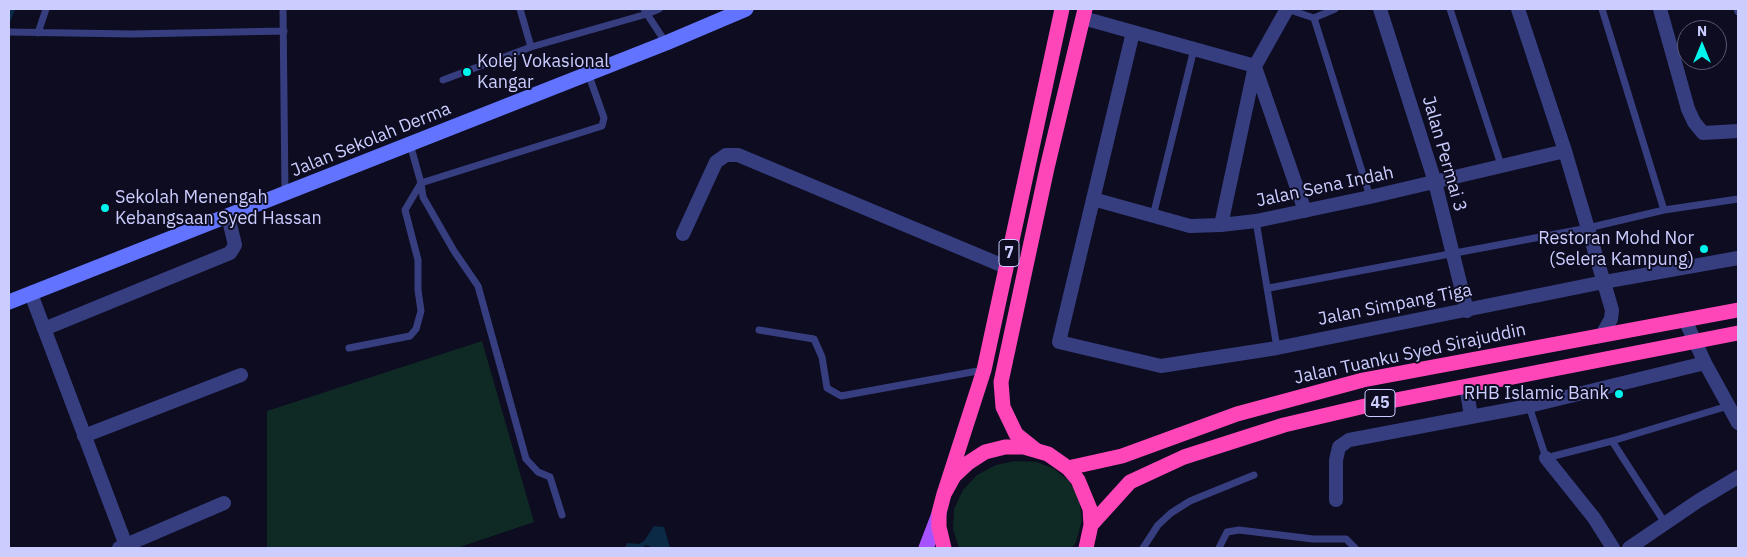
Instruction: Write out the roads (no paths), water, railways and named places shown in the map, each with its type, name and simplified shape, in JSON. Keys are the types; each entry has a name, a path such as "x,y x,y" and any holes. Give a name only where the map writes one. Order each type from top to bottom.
{"highway":[{"name":"7","path":"944,548 939,528 939,513 984,370 1062,9"},
{"name":"7","path":"1036,450 1016,434 1003,407 1001,382 1047,168 1084,13"},
{"name":"Jalan Tuanku Syed Sirajuddin","path":"1068,468 1122,456 1237,414 1363,380 1738,310"},
{"name":"45","path":"1091,524 1130,482 1184,457 1284,426 1365,406 1738,333"},
{"name":"7","path":"944,494 954,476 968,462 985,452 1004,447 1024,447 1048,454 1068,468 1085,494 1091,524 1086,548"}],"main road":[{"name":"7","path":"926,548 939,513"}],"street":[{"name":"Jalan Sekolah Derma","path":"9,302 666,43 746,9"},
{"path":"1221,225 1255,66 1287,9"},
{"name":"Jalan Permai 3","path":"1380,9 1435,182 1467,310"},
{"path":"1518,9 1565,151 1612,310 1611,319 1602,335"},
{"path":"1660,9 1688,109 1694,122 1703,132 1738,131"},
{"path":"1084,13 1132,32 1255,66"},
{"path":"1093,199 1132,32"},
{"path":"1255,66 1305,211"},
{"name":"Jalan Sena Indah","path":"1093,199 1190,226 1221,225 1256,221 1305,211 1565,151"},
{"path":"683,234 716,162 726,155 738,155 1006,267"},
{"name":"Jalan Simpang Tiga","path":"1093,199 1059,342 1161,366 1277,348 1604,282 1738,258"},
{"path":"44,329 230,253 235,245 228,216"},
{"path":"31,294 124,548 224,503"},
{"path":"1685,320 1694,342 1738,423"},
{"path":"1336,500 1336,460 1339,447 1349,440 1529,406 1705,363"},
{"path":"84,436 241,375"},
{"path":"1466,386 1472,416"},
{"path":"1546,458 1594,518 1613,548"},
{"path":"1629,548 1738,477"}],"lane":[{"path":"38,33 46,9"},
{"path":"283,9 286,194"},
{"path":"520,9 531,47"},
{"path":"443,80 531,47 646,11 658,9"},
{"path":"1287,9 1314,18 1334,9"},
{"path":"1450,9 1501,165"},
{"path":"1602,9 1664,210"},
{"path":"646,11 666,43"},
{"path":"1314,18 1370,197"},
{"path":"9,32 284,31"},
{"path":"1153,217 1194,49"},
{"path":"349,348 410,336 416,329 421,311 418,290 418,260 405,210 421,183 602,126 604,118 588,73"},
{"path":"410,144 423,197 454,251 478,286 526,459 538,472 550,477 562,515"},
{"path":"1269,288 1452,252 1588,228 1664,210 1738,199"},
{"path":"1256,221 1269,288 1277,348"},
{"path":"759,330 814,339 822,357 828,388 841,396 984,370"},
{"path":"1529,406 1546,458 1612,441 1728,406"},
{"path":"1612,441 1665,523"},
{"path":"1144,548 1158,524 1172,512 1190,501 1254,475"},
{"path":"1219,548 1227,532 1239,530 1313,540 1346,539 1355,548"}],"water":[{"path":"654,526 664,527 670,548 654,548 646,545 642,548 625,548 627,543 639,544 644,541"}],"waterway":[{"path":"9,19 13,9"}],"place":[{"name":"Kolej Vokasional Kangar","path":"467,72"},
{"name":"Sekolah Menengah Kebangsaan Syed Hassan","path":"105,208"},
{"name":"Restoran Mohd Nor (Selera Kampung)","path":"1704,249"},
{"name":"RHB Islamic Bank","path":"1619,394"}]}
